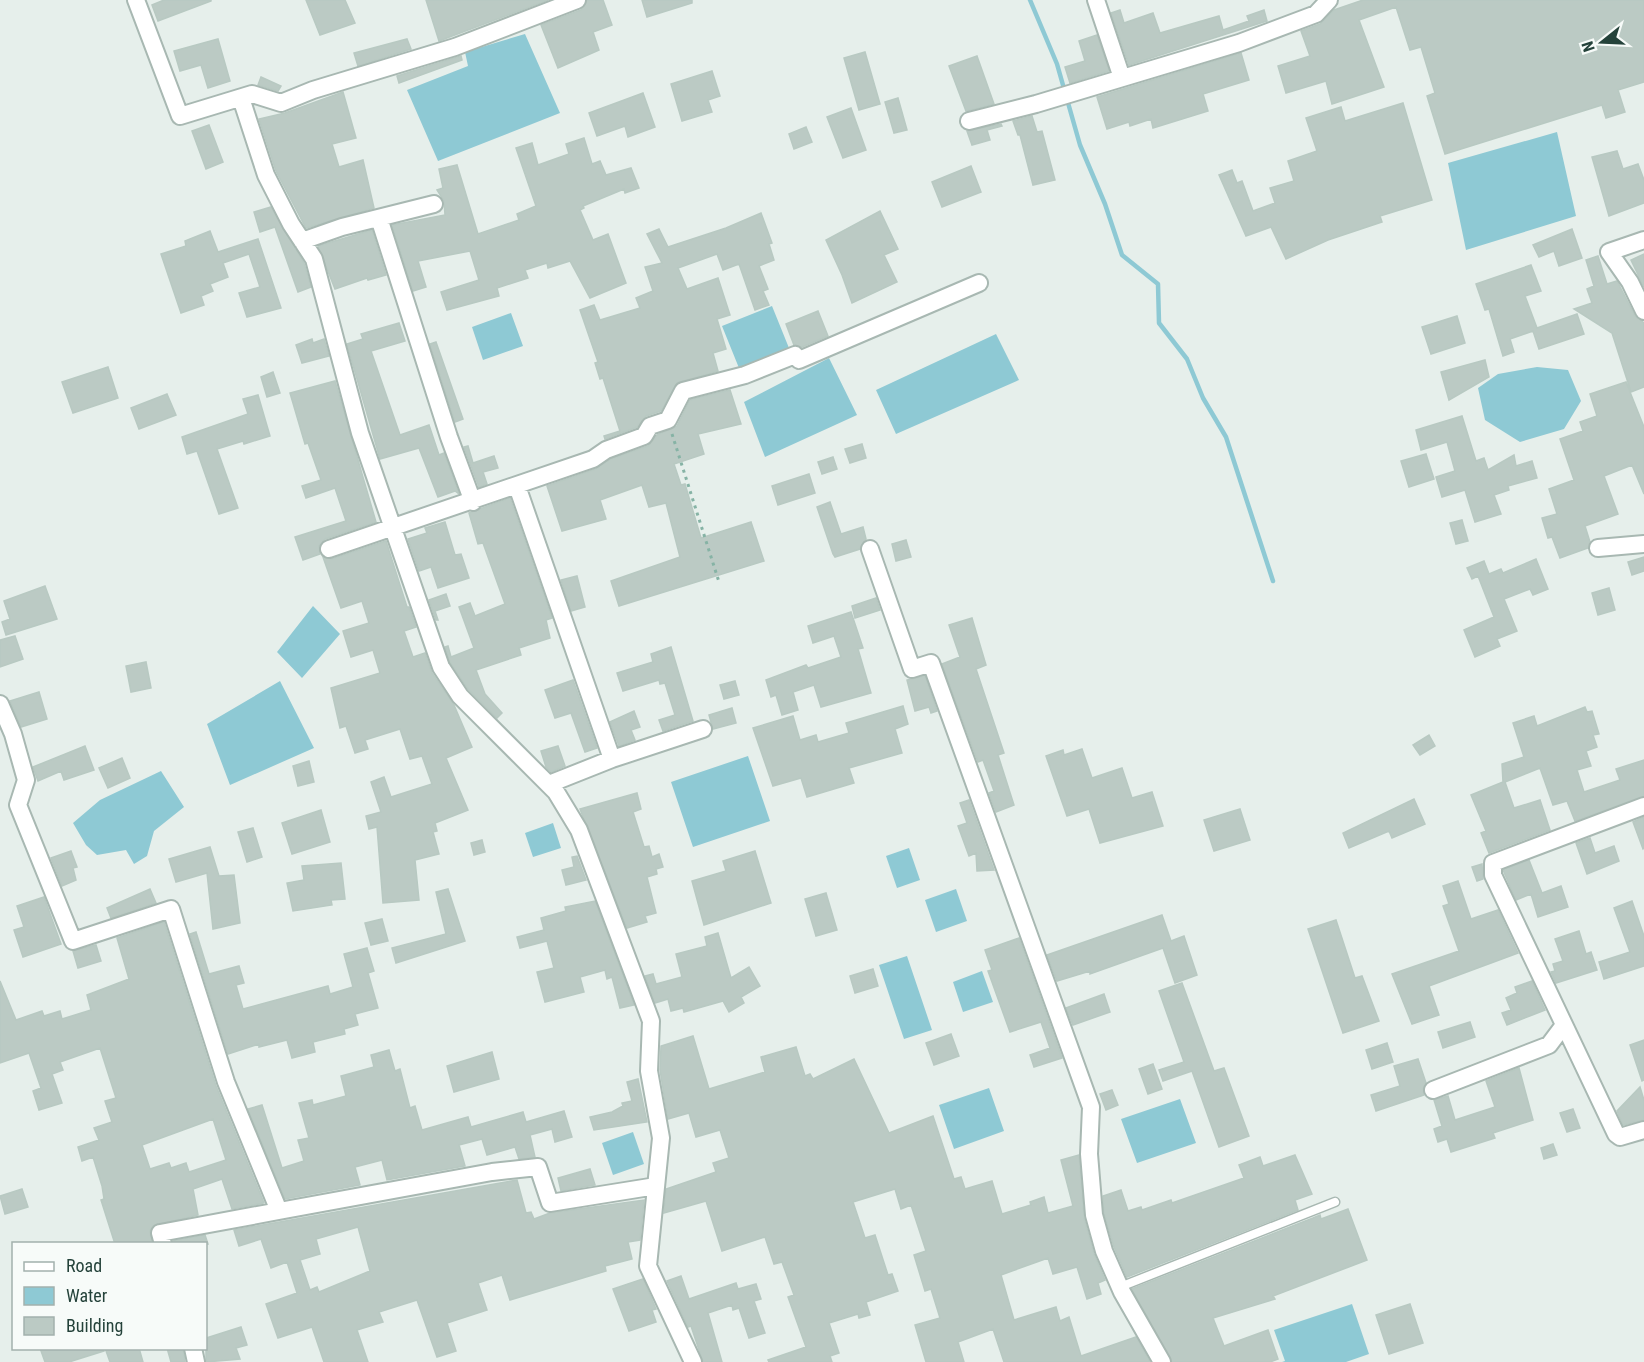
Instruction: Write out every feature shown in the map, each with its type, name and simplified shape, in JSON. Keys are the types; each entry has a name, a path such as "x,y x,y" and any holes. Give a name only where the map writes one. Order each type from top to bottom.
{"street":[{"path":"136,0 180,116 252,94 281,103 313,90 455,47 577,0"},
{"path":"1096,0 1122,78"},
{"path":"969,121 1239,42 1316,14 1329,0"},
{"path":"241,98 266,175 314,259 360,433 441,667 460,696 549,784 579,830 651,1021 649,1071 661,1137 648,1266 693,1362"},
{"path":"302,241 434,204"},
{"path":"379,218 449,438 473,502"},
{"path":"1644,240 1609,252 1630,282 1644,311"},
{"path":"329,549 473,502 593,459 606,450 644,436 650,426 668,420 683,391 745,375 795,355 799,360 979,284"},
{"path":"517,486 612,759"},
{"path":"1598,548 1644,544"},
{"path":"870,549 912,669 931,663 1091,1107 1089,1154 1094,1215 1104,1251 1120,1287 1162,1362"},
{"path":"0,704 14,734 26,780 18,805 73,941 171,909 226,1082 279,1211"},
{"path":"549,784 612,759 703,729"},
{"path":"1644,806 1493,863 1492,875 1616,1134 1620,1137 1644,1130"},
{"path":"1433,1089 1549,1045 1564,1025"},
{"path":"162,1242 160,1233 492,1172 538,1167 550,1203 656,1186"}],"lane":[{"path":"1120,1287 1335,1202"}],"path":[{"path":"668,420 719,582"}],"water":[{"path":"525,34 560,113 438,161 407,90 468,66 465,52"},
{"path":"1557,132 1576,216 1466,250 1448,163"},
{"path":"772,306 791,353 741,373 722,326"},
{"path":"511,313 523,346 483,360 472,327"},
{"path":"996,334 1019,380 896,434 876,390"},
{"path":"829,358 857,415 765,457 744,402"},
{"path":"1537,367 1568,370 1581,401 1564,429 1520,442 1485,420 1478,388 1498,374"},
{"path":"313,606 340,634 302,678 277,652"},
{"path":"280,681 314,748 230,785 207,724"},
{"path":"748,756 770,821 693,847 671,782"},
{"path":"161,771 184,807 154,831 147,856 134,864 126,850 97,855 86,845 73,823 100,800"},
{"path":"553,823 561,848 533,857 525,833"},
{"path":"909,848 920,880 897,888 886,856"},
{"path":"956,889 967,921 936,932 925,900"},
{"path":"907,956 932,1030 904,1039 879,965"},
{"path":"982,971 993,1002 963,1012 953,982"},
{"path":"989,1088 1004,1131 954,1149 939,1105"},
{"path":"1180,1099 1196,1143 1137,1163 1121,1119"},
{"path":"633,1132 644,1164 613,1175 602,1143"},
{"path":"1352,1304 1369,1354 1346,1362 1282,1362 1285,1361 1274,1330"}],"building":[{"path":"164,0 211,1 158,21 152,5"},
{"path":"306,0 345,0 355,23 320,35"},
{"path":"426,0 548,0 439,41"},
{"path":"587,0 603,0 612,25 593,32 599,50 558,68 541,25 581,10"},
{"path":"642,0 692,0 692,3 647,17"},
{"path":"1363,0 1644,0 1644,82 1618,90 1625,112 1606,118 1602,105 1445,154 1427,96 1435,93 1421,47 1410,50 1396,7 1359,20 1384,87 1332,104 1326,81 1286,93 1278,66 1310,56 1301,31 1320,24 1334,10"},
{"path":"1120,10 1124,23 1153,13 1160,33 1219,16 1223,30 1249,21 1247,16 1264,10 1267,21 1129,65 1111,13"},
{"path":"1097,35 1109,71 1070,83 1065,67 1085,61 1079,41"},
{"path":"218,39 230,81 208,88 201,65 180,71 174,51"},
{"path":"407,39 411,49 358,66 354,53"},
{"path":"865,52 880,104 859,110 844,58"},
{"path":"1241,53 1249,80 1203,94 1208,111 1153,128 1151,119 1130,126 1129,122 1107,129 1097,97"},
{"path":"461,56 462,60 399,83 397,76"},
{"path":"977,56 994,104 966,111 949,66"},
{"path":"712,71 720,96 708,100 712,112 682,121 671,84"},
{"path":"261,77 281,86 278,91 258,85"},
{"path":"343,92 356,138 332,144 339,167 363,160 374,208 306,228 276,171 259,119 285,113"},
{"path":"643,93 655,127 628,137 625,126 597,136 589,113"},
{"path":"898,98 907,130 894,133 885,102"},
{"path":"1403,103 1432,200 1380,216 1382,222 1328,240 1286,259 1271,227 1246,236 1219,175 1232,170 1237,183 1242,181 1253,211 1275,203 1270,188 1294,181 1288,161 1317,151 1306,118 1341,107 1345,121"},
{"path":"851,108 866,150 843,158 827,117"},
{"path":"1032,116 1037,132 1042,131 1055,180 1033,185 1020,135 1013,121"},
{"path":"1001,124 1002,126 987,130 990,140 972,145 967,131"},
{"path":"209,125 223,162 206,169 192,131"},
{"path":"806,127 812,142 794,149 789,134"},
{"path":"584,138 592,164 600,161 606,175 631,168 639,188 625,193 624,189 583,206 584,208 580,210 593,240 608,234 626,283 590,298 570,261 548,268 547,263 525,270 528,278 497,288 499,296 447,310 441,292 479,280 470,251 418,261 426,287 413,291 392,225 445,215 444,201 437,190 443,188 439,169 457,165 478,234 519,220 517,214 536,206 516,148 532,143 538,165 569,154 566,144"},
{"path":"1617,151 1623,169 1638,164 1644,180 1644,203 1609,216 1592,157"},
{"path":"971,166 981,192 942,207 932,182"},
{"path":"271,207 304,263 311,287 298,292 275,227 260,232 254,212"},
{"path":"880,211 898,249 884,255 897,282 852,303 826,240"},
{"path":"761,213 772,243 769,244 774,260 759,266 768,289 763,291 769,305 755,310 739,264 723,270 717,254 678,268 687,289 718,278 730,315 717,319 726,349 713,353 718,371 677,383 661,411 646,416 637,427 605,439 604,436 620,431 603,378 600,379 595,363 598,362 580,310 594,305 600,320 640,308 636,298 653,291 645,267 662,263 647,234 659,229 668,247 726,228"},
{"path":"1572,229 1582,258 1559,266 1554,251 1539,257 1533,245"},
{"path":"372,230 386,275 368,280 367,278 335,289 318,246"},
{"path":"210,231 218,252 258,239 281,308 247,317 239,293 260,287 249,254 223,263 228,277 210,284 213,291 201,296 204,305 181,313 161,254 186,246 185,241"},
{"path":"1644,254 1644,287 1631,260"},
{"path":"1598,256 1607,284 1617,281 1635,316 1644,323 1644,387 1631,392 1612,333 1574,309 1592,303 1587,289 1594,286 1586,260"},
{"path":"1531,265 1541,291 1525,296 1537,328 1577,314 1584,334 1539,349 1533,331 1510,339 1514,352 1503,356 1489,309 1485,310 1476,284"},
{"path":"818,311 828,336 802,347 794,345 786,324"},
{"path":"1457,316 1465,343 1431,354 1422,327"},
{"path":"399,323 405,341 371,351 400,435 429,425 439,455 444,453 459,494 455,491 438,497 419,448 380,459 347,344 363,339 361,334"},
{"path":"312,339 313,343 324,339 329,356 302,363 296,345"},
{"path":"436,342 463,419 455,422 430,344"},
{"path":"1485,360 1489,377 1449,400 1441,372"},
{"path":"108,367 118,398 73,413 62,382"},
{"path":"273,372 280,393 267,397 261,377"},
{"path":"335,381 376,522 325,539 319,546 320,554 303,560 295,537 346,521 335,488 306,498 302,486 321,480 308,443 305,444 290,393"},
{"path":"1626,382 1644,427 1644,494 1632,465 1604,476 1618,514 1585,526 1590,542 1588,548 1560,558 1552,537 1548,538 1542,518 1557,514 1549,489 1574,480 1560,439 1583,431 1580,422 1597,416 1590,394"},
{"path":"730,390 741,424 698,434 704,454 674,464 681,485 685,484 701,538 751,522 764,561 619,606 611,581 680,557 666,503 649,507 642,485 600,500 606,519 562,531 547,486 596,469 611,459 648,446 657,435 677,426 690,400"},
{"path":"167,394 176,415 139,429 131,408"},
{"path":"258,395 270,436 217,449 238,508 219,514 197,451 187,454 182,437 248,414 243,399"},
{"path":"1462,416 1476,461 1484,458 1488,470 1514,455 1516,466 1532,461 1537,478 1508,486 1509,490 1494,495 1501,514 1475,522 1465,490 1442,497 1436,477 1455,471 1447,442 1421,450 1416,430"},
{"path":"862,444 866,458 850,463 845,449"},
{"path":"468,446 473,463 494,456 498,468 483,472 487,484 479,487 464,447"},
{"path":"1426,454 1434,479 1409,487 1401,461"},
{"path":"833,457 837,469 822,474 818,462"},
{"path":"809,474 815,493 778,505 772,486"},
{"path":"510,498 552,618 546,620 550,638 519,648 521,655 476,670 485,694 502,713 497,718 468,689 450,662 445,647 448,646 451,657 474,648 459,607 470,603 475,616 505,604 483,543 478,544 469,513"},
{"path":"830,502 841,534 863,527 866,539 860,549 835,557 833,554 817,507"},
{"path":"1462,520 1468,541 1456,544 1450,523"},
{"path":"445,522 455,555 461,554 469,578 438,588 431,567 419,571 408,539 427,533 425,528"},
{"path":"906,540 911,557 896,561 892,544"},
{"path":"386,541 407,607 409,607 416,627 404,631 413,657 425,653 432,673 454,705 472,747 446,758 468,810 435,823 437,831 433,832 439,854 415,860 419,900 383,903 377,827 369,829 366,816 381,812 371,782 384,777 391,797 432,784 422,756 410,759 400,729 365,740 368,749 355,753 346,726 340,728 331,688 380,673 373,650 351,657 343,631 369,623 362,601 341,608 323,557 332,559"},
{"path":"1644,557 1644,571 1632,575 1628,562"},
{"path":"1536,559 1548,589 1533,595 1530,589 1504,599 1517,631 1497,639 1500,646 1475,657 1464,630 1494,617 1478,576 1472,579 1467,568 1484,561 1489,574 1501,569 1503,573"},
{"path":"577,576 585,607 571,611 561,580"},
{"path":"45,586 57,619 6,635 2,622 10,619 4,601"},
{"path":"1609,588 1615,610 1598,615 1592,593"},
{"path":"446,594 450,606 435,611 438,620 436,620 429,600"},
{"path":"876,598 880,610 855,618 852,606"},
{"path":"851,612 863,648 858,649 871,693 821,707 814,685 793,692 798,710 782,715 776,695 771,697 766,680 806,665 808,668 841,657 834,636 813,643 808,626"},
{"path":"972,618 986,665 976,669 1004,753 998,755 1014,805 996,812 989,793 994,791 983,760 978,762 942,664 960,657 949,625"},
{"path":"15,636 23,659 0,667 0,640"},
{"path":"671,647 693,721 663,731 659,720 675,715 665,683 660,684 659,680 623,691 617,673 653,662 651,654"},
{"path":"146,662 151,688 131,692 126,666"},
{"path":"925,676 937,711 931,713 929,707 915,711 907,680"},
{"path":"573,680 597,748 585,752 571,713 555,718 545,690"},
{"path":"735,681 739,695 724,699 720,685"},
{"path":"39,692 47,719 21,727 10,701"},
{"path":"903,706 908,724 895,729 902,753 849,768 854,783 807,797 801,778 773,786 753,728 793,716 800,740 816,735 818,742 849,733 846,723"},
{"path":"1585,707 1587,712 1592,711 1599,734 1593,735 1597,747 1586,751 1591,766 1577,770 1584,792 1620,780 1616,769 1644,760 1644,796 1575,821 1567,801 1553,805 1540,768 1505,782 1514,808 1540,800 1550,830 1489,853 1481,833 1486,831 1471,795 1503,782 1502,764 1524,757 1513,723 1534,716 1537,726"},
{"path":"732,708 736,723 713,729 709,715"},
{"path":"634,711 640,727 631,730 635,740 619,746 610,722"},
{"path":"1429,735 1435,746 1420,755 1413,745"},
{"path":"85,746 94,770 64,780 61,771 38,781 33,767"},
{"path":"558,746 565,766 551,772 546,767 541,751"},
{"path":"1082,749 1092,778 1122,768 1132,798 1152,792 1163,826 1100,843 1089,809 1067,816 1046,756 1063,750 1064,755"},
{"path":"122,758 130,778 108,788 99,768"},
{"path":"309,761 314,782 298,786 293,766"},
{"path":"637,793 641,809 633,812 644,847 649,846 652,857 659,854 663,867 656,869 657,874 647,877 656,913 645,916 647,922 627,928 580,809"},
{"path":"1414,799 1425,824 1392,838 1389,831 1349,848 1343,833"},
{"path":"969,800 994,870 977,871 976,853 969,856 958,826 967,823 960,803"},
{"path":"1240,809 1250,840 1214,851 1204,820"},
{"path":"321,810 330,842 292,854 282,823"},
{"path":"1644,817 1644,848 1643,849 1633,822"},
{"path":"253,828 262,857 247,862 238,832"},
{"path":"1590,838 1595,853 1614,846 1619,861 1587,874 1576,843"},
{"path":"482,840 485,852 474,855 471,843"},
{"path":"210,847 219,876 234,875 240,923 213,929 207,873 176,882 169,859"},
{"path":"71,851 77,867 73,868 76,880 62,886 51,858"},
{"path":"755,851 771,903 704,925 692,881 726,871 723,861"},
{"path":"577,856 586,880 566,885 562,870 574,867 572,857"},
{"path":"1529,860 1542,893 1561,886 1568,907 1538,917 1531,894 1516,900 1503,870"},
{"path":"341,863 345,899 331,900 332,905 293,911 287,883 304,880 302,866"},
{"path":"1482,864 1483,879 1477,881 1472,867"},
{"path":"1458,881 1471,919 1498,910 1518,953 1429,986 1439,1015 1412,1024 1392,974 1459,951 1443,906 1449,904 1443,886"},
{"path":"150,889 156,903 111,918 107,908"},
{"path":"448,889 465,941 396,963 392,948 446,934 436,892"},
{"path":"826,893 837,930 816,936 805,899"},
{"path":"44,897 61,944 23,957 14,930 24,927 17,906"},
{"path":"595,901 634,1005 620,1008 612,977 607,979 605,970 580,977 584,992 545,1002 537,972 554,968 547,941 520,948 517,937 544,930 541,918 566,911 565,907"},
{"path":"1632,901 1644,936 1644,966 1604,979 1599,962 1630,952 1614,908"},
{"path":"1162,915 1171,941 1184,936 1197,975 1175,983 1163,948 1090,974 1090,971 1057,981 1047,955"},
{"path":"382,919 388,941 371,945 365,923"},
{"path":"1336,920 1355,978 1362,976 1379,1021 1343,1033 1308,929"},
{"path":"164,922 216,1086 264,1203 232,1209 222,1179 193,1189 198,1215 153,1226 150,1231 152,1242 114,1242 101,1200 104,1199 102,1186 93,1157 82,1161 78,1147 99,1140 94,1128 112,1122 105,1101 116,1098 100,1048 60,1062 63,1070 52,1074 62,1103 39,1110 33,1091 41,1088 29,1053 0,1063 0,981 16,1020 42,1011 44,1016 60,1011 62,1019 91,1010 87,995 129,979 117,938","holes":["213,1119 226,1160 189,1172 186,1163 171,1168 169,1163 150,1169 142,1145"]},
{"path":"1579,931 1586,954 1591,952 1597,970 1556,983 1551,972 1555,971 1553,964 1563,961 1555,939"},
{"path":"196,932 209,974 239,966 244,983 236,985 243,1009 328,986 330,994 353,987 344,954 367,948 374,971 368,973 378,1008 355,1014 358,1025 344,1029 345,1034 313,1042 315,1052 292,1058 287,1040 259,1047 259,1044 228,1054 190,934"},
{"path":"718,933 731,978 749,967 760,986 741,997 744,1003 729,1012 723,1001 684,1012 683,1008 671,1011 668,999 655,1003 645,976 653,974 656,984 682,977 676,954 707,946 705,937"},
{"path":"1019,938 1062,1058 1034,1067 1030,1055 1050,1048 1041,1022 1010,1032 988,971 992,970 985,950"},
{"path":"96,945 101,961 78,968 73,951"},
{"path":"873,969 878,986 855,993 850,976"},
{"path":"1532,981 1545,1010 1507,1025 1502,1013 1511,1010 1506,998 1517,993 1515,987"},
{"path":"1182,983 1214,1071 1224,1068 1249,1136 1219,1147 1192,1071 1163,1081 1159,1070 1184,1062 1159,991"},
{"path":"1104,994 1110,1012 1073,1025 1066,1008"},
{"path":"1470,1022 1475,1037 1443,1048 1438,1032"},
{"path":"951,1034 959,1056 934,1065 926,1043"},
{"path":"693,1036 709,1089 765,1072 761,1057 796,1047 805,1076 810,1074 813,1079 854,1059 889,1133 933,1116 954,1179 961,1177 965,1189 992,1181 1002,1214 1031,1205 1030,1202 1044,1197 1048,1213 1073,1206 1061,1160 1079,1155 1084,1218 1094,1254 1105,1280 1098,1283 1101,1294 1087,1299 1077,1267 1053,1274 1048,1258 1001,1275 1014,1320 1056,1307 1060,1321 1069,1317 1081,1356 1136,1337 1150,1362 1004,1362 993,1329 958,1342 964,1362 926,1362 915,1325 940,1318 931,1289 925,1291 914,1255 926,1251 911,1205 901,1209 895,1189 853,1202 865,1238 875,1235 888,1275 892,1274 898,1291 866,1302 870,1315 859,1318 858,1314 829,1323 839,1353 830,1356 832,1362 769,1362 768,1360 806,1347 788,1297 794,1295 782,1262 774,1264 765,1237 722,1251 706,1201 664,1213 666,1189 716,1172 713,1163 729,1158 720,1130 696,1137 689,1113 668,1119 660,1070 661,1046"},
{"path":"1644,1040 1644,1080 1642,1081 1630,1045"},
{"path":"1387,1043 1393,1062 1372,1069 1366,1050"},
{"path":"389,1050 395,1071 400,1069 410,1108 415,1106 422,1130 468,1117 471,1127 523,1112 526,1122 564,1111 572,1137 555,1142 552,1129 530,1135 535,1157 519,1159 515,1147 487,1155 482,1139 459,1145 465,1166 387,1180 382,1160 355,1167 360,1185 285,1199 248,1109 262,1105 282,1168 304,1161 298,1140 309,1138 299,1103 312,1100 313,1105 346,1096 341,1076 374,1067 371,1055"},
{"path":"492,1052 499,1079 454,1092 447,1066"},
{"path":"1418,1059 1426,1083 1423,1089 1424,1095 1376,1111 1371,1095 1400,1086 1394,1066"},
{"path":"1153,1064 1162,1089 1148,1094 1139,1069"},
{"path":"1519,1068 1533,1120 1493,1133 1495,1138 1451,1152 1447,1139 1438,1142 1434,1129 1442,1126 1434,1100 1448,1096 1455,1120 1495,1107 1486,1081"},
{"path":"638,1079 647,1122 594,1130 590,1117 612,1112 623,1106 622,1103 632,1101 627,1082"},
{"path":"1640,1087 1644,1100 1644,1120 1623,1125 1617,1111"},
{"path":"1112,1090 1118,1105 1106,1110 1100,1094"},
{"path":"1573,1109 1580,1128 1567,1132 1560,1113"},
{"path":"1553,1144 1557,1155 1544,1159 1541,1148"},
{"path":"1295,1155 1312,1194 1295,1200 1298,1210 1127,1277 1114,1247 1104,1213 1103,1196 1121,1190 1128,1211 1141,1207 1142,1210 1171,1200 1172,1203 1244,1178 1239,1165 1260,1157 1263,1166"},
{"path":"590,1169 595,1185 561,1191 558,1178"},
{"path":"517,1180 526,1213 531,1212 534,1219 550,1213 644,1200 640,1240 628,1242 632,1259 605,1266 606,1271 510,1300 502,1275 478,1283 487,1310 447,1323 456,1351 437,1357 417,1300 379,1312 383,1322 357,1330 368,1362 324,1362 312,1327 278,1338 266,1304 297,1293 287,1262 271,1268 261,1239 239,1246 234,1230","holes":["358,1227 370,1271 319,1292 317,1287 310,1290 300,1260 320,1254 316,1239"]},
{"path":"22,1189 28,1207 5,1214 0,1196"},
{"path":"1348,1209 1367,1260 1273,1296 1275,1299 1213,1318 1224,1346 1268,1330 1278,1359 1270,1362 1172,1362 1132,1289 1320,1215 1321,1219"},
{"path":"205,1235 208,1244 207,1242 173,1241"},
{"path":"681,1276 689,1299 736,1283 738,1289 756,1284 761,1299 754,1301 765,1333 749,1338 739,1308 733,1310 732,1305 708,1313 722,1362 703,1362 691,1326 688,1327 667,1281"},
{"path":"643,1279 656,1309 652,1310 656,1322 629,1331 613,1289"},
{"path":"1410,1304 1423,1343 1389,1354 1376,1315"},
{"path":"241,1327 247,1345 236,1348 240,1359 206,1362 207,1338"},
{"path":"41,1350 104,1351 69,1362 45,1362"},
{"path":"106,1350 140,1350 143,1362 110,1362"},
{"path":"168,1350 183,1350 185,1362 171,1362"}],"waterway":[{"path":"1030,0 1057,64 1080,145 1105,204 1122,255 1158,284 1159,323 1187,359 1203,398 1226,437 1273,581"}]}
